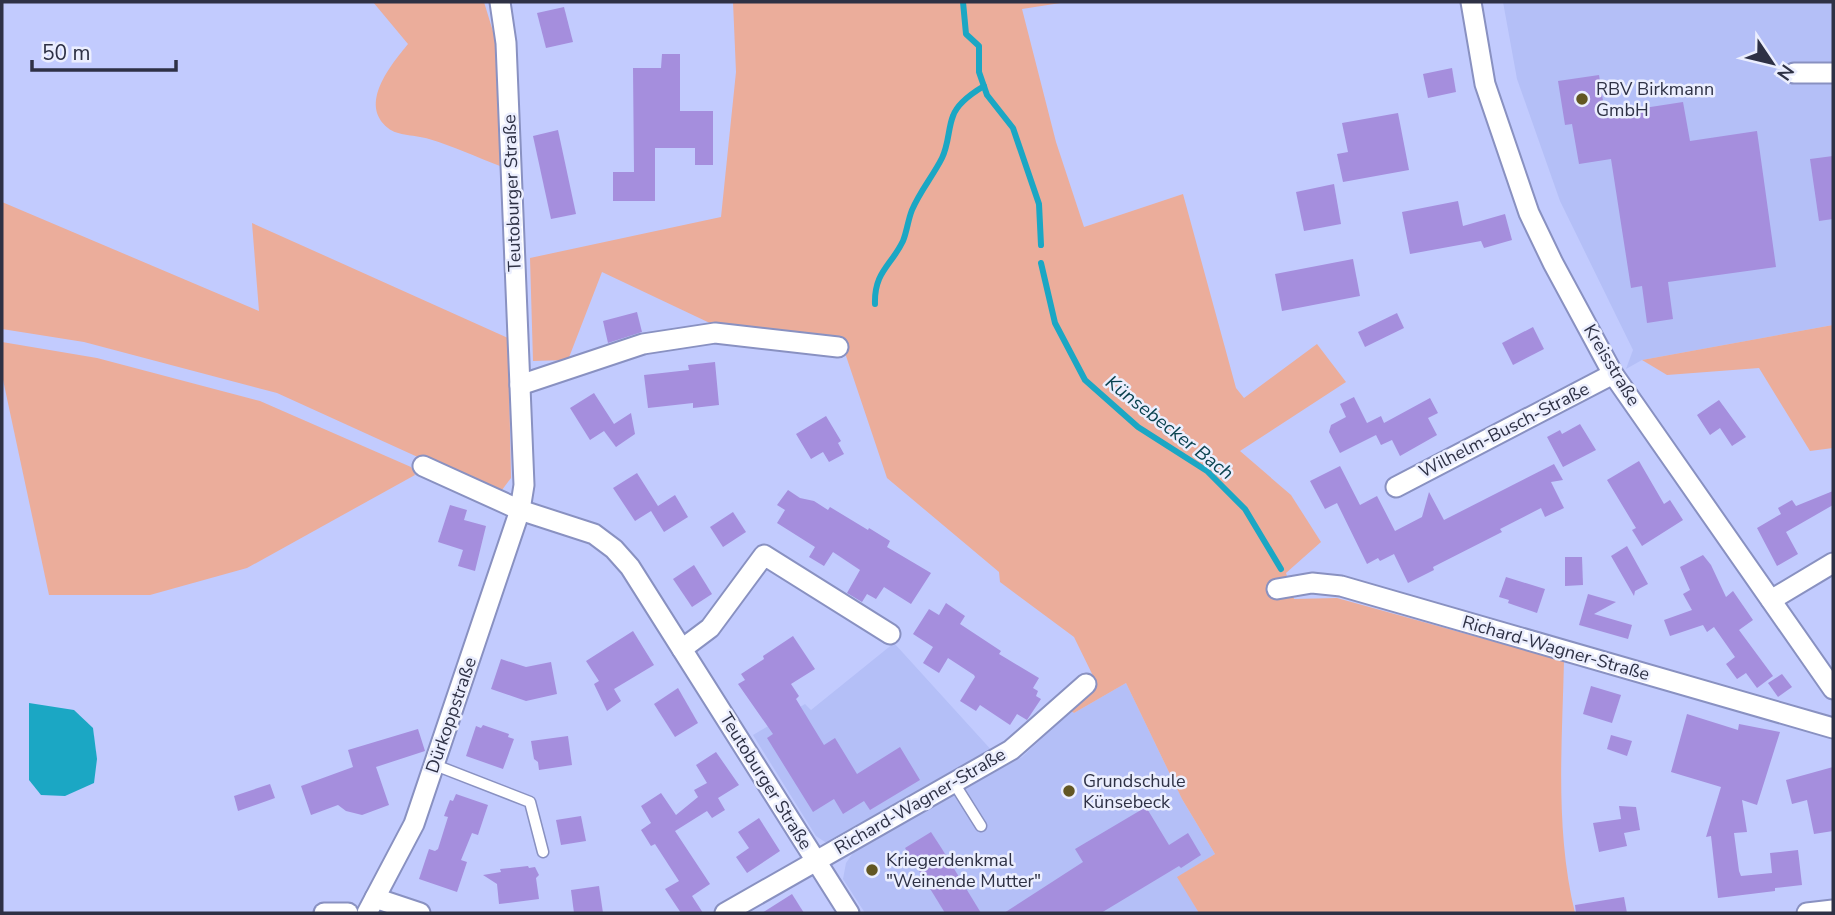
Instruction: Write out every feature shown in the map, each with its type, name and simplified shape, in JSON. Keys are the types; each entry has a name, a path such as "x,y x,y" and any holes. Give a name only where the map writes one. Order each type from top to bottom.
{"street":[{"name":"Teutoburger Straße","path":"500,2 506,43 524,485 520,510 594,534 614,549 630,567 849,913"},
{"name":"Kreisstraße","path":"1471,2 1485,84 1529,214 1613,374 1833,689"},
{"path":"1794,73 1833,73"},
{"path":"520,385 643,344 715,333 838,347"},
{"name":"Wilhelm-Busch-Straße","path":"1395,487 1613,374"},
{"path":"423,466 520,510"},
{"name":"Dürkoppstraße","path":"371,906 414,824 520,510"},
{"path":"682,649 710,628 764,555 890,634"},
{"path":"1771,600 1833,564"},
{"name":"Richard-Wagner-Straße","path":"1277,589 1312,583 1341,586 1833,728"},
{"name":"Richard-Wagner-Straße","path":"725,913 1011,750 1086,684"},
{"path":"371,906 391,906 420,913"},
{"path":"1807,913 1833,910"},
{"path":"324,913 348,913"}],"lane":[{"path":"435,765 530,802 544,852"},
{"path":"954,783 981,826"}],"shaded area":[{"path":"373,2 484,2 495,38 500,166 438,142 397,133 388,128 380,118 376,108 380,85 408,44"},
{"path":"733,2 1067,2 1022,9 1056,142 1084,227 1183,194 1236,388 1244,398 1317,344 1346,382 1240,451 1291,495 1321,542 1286,573 1294,599 1337,598 1564,661 1562,819 1575,913 1199,913 1177,877 1215,854 1182,799 1126,683 1074,713 1071,711 1097,684 1074,637 1000,582 999,572 887,478 841,341 714,325 602,272 568,360 533,361 530,258 721,217 736,72"},
{"path":"1503,2 1833,2 1833,325 1642,360 1626,369 1633,350 1560,201 1517,79"},
{"path":"2,202 259,311 252,223 508,338 511,478 499,494 277,393 84,342 2,329"},
{"path":"1833,325 1833,448 1810,451 1759,368 1667,375 1642,360"},
{"path":"2,342 97,358 260,401 411,467 415,475 247,568 150,595 49,595 2,375"},
{"path":"894,643 994,753 831,842 825,842 816,836 753,735 805,704 811,710"},
{"name":"Grundschule Künsebeck","path":"1126,683 1182,799 1215,854 1178,877 1199,913 865,913 843,879 846,863 855,850 1022,757 1071,711 1074,713"},
{"path":"29,703 74,710 93,728 97,759 94,783 65,796 41,795 29,780"}],"building":[{"path":"564,7 573,42 546,48 537,13"},
{"path":"662,54 680,54 680,111 713,111 713,165 695,165 695,148 655,148 655,201 613,201 613,172 634,172 633,68 661,68"},
{"path":"1452,68 1456,92 1428,98 1423,74"},
{"path":"1599,75 1605,114 1683,102 1690,141 1757,131 1776,267 1668,282 1673,319 1647,323 1642,286 1631,288 1611,159 1579,164 1572,124 1565,125 1558,81"},
{"path":"1398,113 1409,170 1343,182 1337,154 1348,152 1342,123"},
{"path":"558,130 576,214 551,219 533,136"},
{"path":"1833,156 1833,219 1819,221 1810,159"},
{"path":"1334,184 1341,224 1304,231 1296,192"},
{"path":"1458,201 1463,226 1505,214 1512,240 1484,248 1481,241 1410,254 1402,212"},
{"path":"1353,259 1360,296 1282,311 1275,274"},
{"path":"637,312 642,332 608,343 603,321"},
{"path":"1397,313 1404,328 1365,347 1358,332"},
{"path":"1533,327 1544,349 1513,365 1502,343"},
{"path":"715,362 719,405 693,408 693,403 648,408 644,375 689,370 688,365"},
{"path":"594,393 614,424 631,413 635,434 616,447 604,431 590,440 570,408"},
{"path":"1354,397 1367,423 1381,416 1384,423 1430,398 1438,413 1428,418 1437,435 1400,456 1392,440 1381,445 1376,435 1340,453 1329,432 1331,425 1346,417 1340,404"},
{"path":"1719,400 1746,437 1732,446 1720,428 1710,435 1697,415"},
{"path":"826,416 841,441 838,443 844,454 829,462 823,452 811,459 796,434"},
{"path":"1580,424 1596,450 1563,467 1547,437 1560,430 1562,434"},
{"path":"1639,461 1664,504 1670,500 1683,520 1642,546 1632,530 1636,528 1607,480"},
{"path":"1554,464 1563,480 1551,482 1564,508 1545,517 1541,508 1408,583 1394,554 1367,564 1337,503 1325,509 1310,481 1340,466 1360,505 1377,496 1395,531 1422,517 1429,492 1444,520"},
{"path":"637,473 658,506 675,495 688,517 664,532 651,511 635,521 613,488"},
{"path":"788,490 828,510 830,507 868,530 869,528 890,541 887,547 931,573 911,604 884,587 876,599 867,594 862,602 847,593 860,570 833,552 824,566 809,557 815,547 777,523 785,510 777,505"},
{"path":"1833,491 1833,505 1786,532 1798,554 1777,566 1757,528 1781,514 1778,508 1792,500 1796,506"},
{"path":"450,505 467,510 464,520 486,526 475,571 458,566 463,550 438,542"},
{"path":"733,512 746,532 723,547 710,527"},
{"path":"1627,546 1648,584 1635,591 1634,596 1611,556"},
{"path":"1703,555 1711,565 1726,597 1733,591 1753,620 1739,630 1773,676 1757,688 1746,673 1737,679 1726,664 1735,657 1714,627 1707,632 1703,625 1670,636 1664,620 1692,610 1683,594 1690,590 1680,567"},
{"path":"1565,557 1582,557 1583,585 1565,586"},
{"path":"694,565 712,594 692,607 673,579"},
{"path":"1506,577 1545,589 1537,613 1499,597"},
{"path":"1588,594 1616,602 1594,614 1632,625 1628,639 1579,625"},
{"path":"946,603 965,616 960,624 1001,651 999,654 1039,678 1033,688 1038,691 1036,696 1041,699 1027,720 1017,714 1010,725 980,705 976,711 960,701 974,675 948,658 939,673 923,663 933,647 913,634 929,609 939,615"},
{"path":"633,631 654,665 614,689 621,701 607,711 594,684 599,681 586,661"},
{"path":"793,636 815,669 791,684 799,696 796,699 824,745 835,738 857,774 900,747 920,780 870,810 864,801 843,814 834,799 813,812 767,738 773,734 738,684 745,680 741,674"},
{"path":"501,659 526,667 551,662 557,694 526,701 491,689"},
{"path":"1782,674 1792,687 1778,697 1768,683"},
{"path":"1591,686 1621,695 1612,723 1583,714"},
{"path":"678,688 698,723 675,737 654,704"},
{"path":"1687,714 1738,730 1739,724 1780,732 1757,805 1742,800 1747,832 1734,833 1739,871 1741,876 1772,873 1770,853 1798,850 1802,885 1718,898 1711,836 1706,837 1721,787 1671,772"},
{"path":"483,725 509,734 508,737 514,739 503,769 466,756 476,726 481,728"},
{"path":"418,729 425,751 376,767 389,805 362,815 346,811 338,805 311,815 301,786 353,767 348,750"},
{"path":"1611,735 1632,741 1627,756 1607,749"},
{"path":"568,736 572,765 539,770 531,741"},
{"path":"716,752 739,785 718,798 725,810 712,818 707,811 675,831 710,884 692,896 703,913 681,913 665,889 679,881 655,844 651,846 641,830 651,823 641,806 661,793 676,815 698,797 694,790 707,783 696,765"},
{"path":"1833,767 1833,831 1814,834 1807,800 1792,804 1786,780"},
{"path":"270,784 275,798 238,811 234,796"},
{"path":"456,794 488,805 478,835 472,833 461,860 467,862 457,892 419,879 429,849 438,849 448,817 444,816 450,800 453,801"},
{"path":"1619,806 1636,807 1640,830 1624,833 1627,846 1599,852 1593,823 1621,819"},
{"path":"1146,807 1169,845 1188,833 1201,855 1101,913 1004,913 1083,862 1075,849"},
{"path":"581,816 586,841 561,845 556,820"},
{"path":"759,818 780,851 747,873 736,857 749,848 738,832"},
{"path":"931,832 981,913 945,913 905,848"},
{"path":"535,867 539,875 536,878 539,899 499,904 497,884 483,875 501,872 500,869"},
{"path":"599,886 603,913 574,913 571,890"},
{"path":"792,894 804,913 762,913"},
{"path":"1624,897 1627,913 1576,913 1575,905"}],"waterway":[{"name":"Künsebecker Bach","path":"963,2 966,34 979,46 979,72 987,95 1013,128 1039,204 1041,245"},
{"path":"875,304 877,284 903,241 915,203 944,153 955,112 966,99 984,86"},
{"name":"Künsebecker Bach","path":"1041,263 1055,323 1085,380 1138,427 1207,471 1245,509 1281,569"}],"place":[{"name":"RBV Birkmann GmbH","path":"1582,99"},
{"name":"Grundschule Künsebeck","path":"1069,791"},
{"name":"Kriegerdenkmal \"Weinende Mutter\"","path":"872,870"}]}
